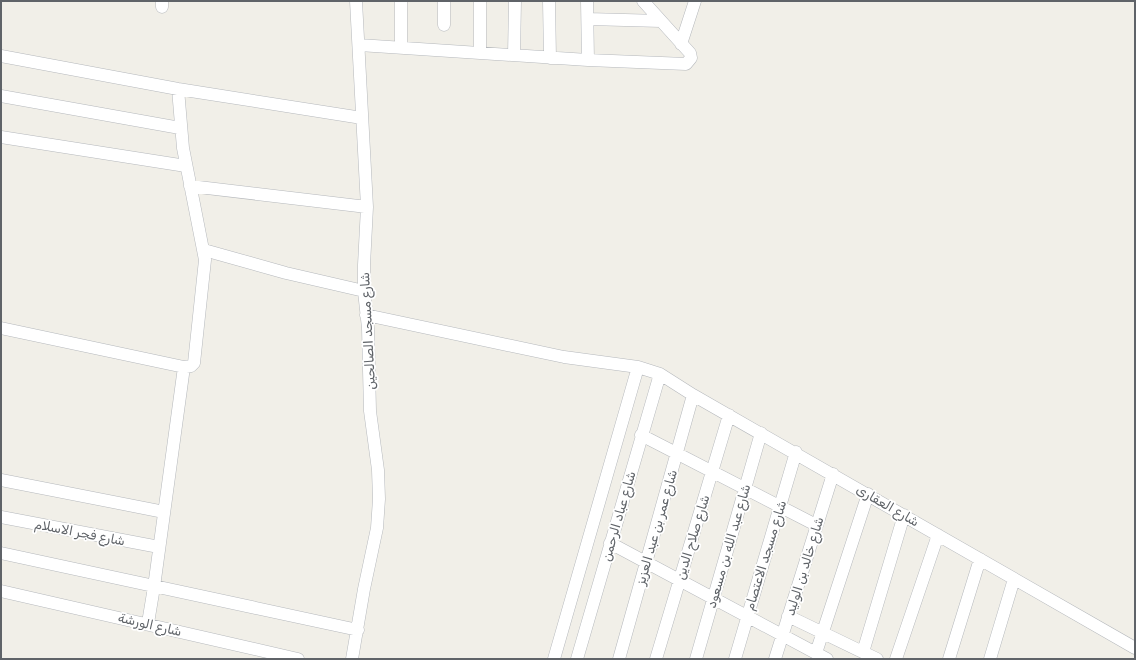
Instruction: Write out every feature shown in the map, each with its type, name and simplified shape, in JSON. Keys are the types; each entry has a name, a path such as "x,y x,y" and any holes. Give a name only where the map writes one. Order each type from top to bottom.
{"street":[{"name":"شارع مسجد الصالحين","path":"352,659 364,589 377,528 379,499 378,470 370,412 364,291 367,207 356,1"},
{"path":"401,1 402,48"},
{"path":"444,1 444,25"},
{"path":"480,1 480,53"},
{"path":"514,55 515,1"},
{"path":"549,1 550,58"},
{"path":"587,1 588,60"},
{"path":"681,44 695,1"},
{"path":"359,45 550,58 686,64 690,58 690,53 661,22 647,3"},
{"path":"588,19 661,22"},
{"path":"1,56 178,89 362,118"},
{"path":"1,328 184,367 191,366 195,359 205,260 180,128 178,89"},
{"path":"1,96 180,128"},
{"path":"1,137 186,166"},
{"path":"190,186 367,207"},
{"path":"204,250 286,273 364,291"},
{"name":"شارع العقارى","path":"366,315 564,357 638,367 660,374 693,395 796,452 1135,648"},
{"path":"148,624 160,547 184,367"},
{"path":"554,659 638,367"},
{"name":"شارع عباد الرحمن","path":"577,659 660,374"},
{"name":"شارع عمر بن عبد العزيز","path":"619,659 693,395"},
{"name":"شارع صلاح الدين","path":"656,659 729,415"},
{"name":"شارع عبد الله بن مسعود","path":"696,659 762,433"},
{"path":"641,435 816,525"},
{"name":"شارع مسجد الاعتصام","path":"735,659 796,452"},
{"name":"شارع خالد بن الوليد","path":"776,659 782,635 833,474"},
{"path":"1,480 164,512"},
{"path":"610,543 822,656 823,633 868,494"},
{"path":"863,652 904,514"},
{"name":"شارع فجر الاسلام","path":"1,517 160,547"},
{"path":"896,659 938,535"},
{"path":"1,553 358,630"},
{"path":"949,659 980,559"},
{"path":"990,659 1014,579"},
{"name":"شارع الورشة","path":"1,591 298,659"},
{"path":"788,616 878,659"}]}
